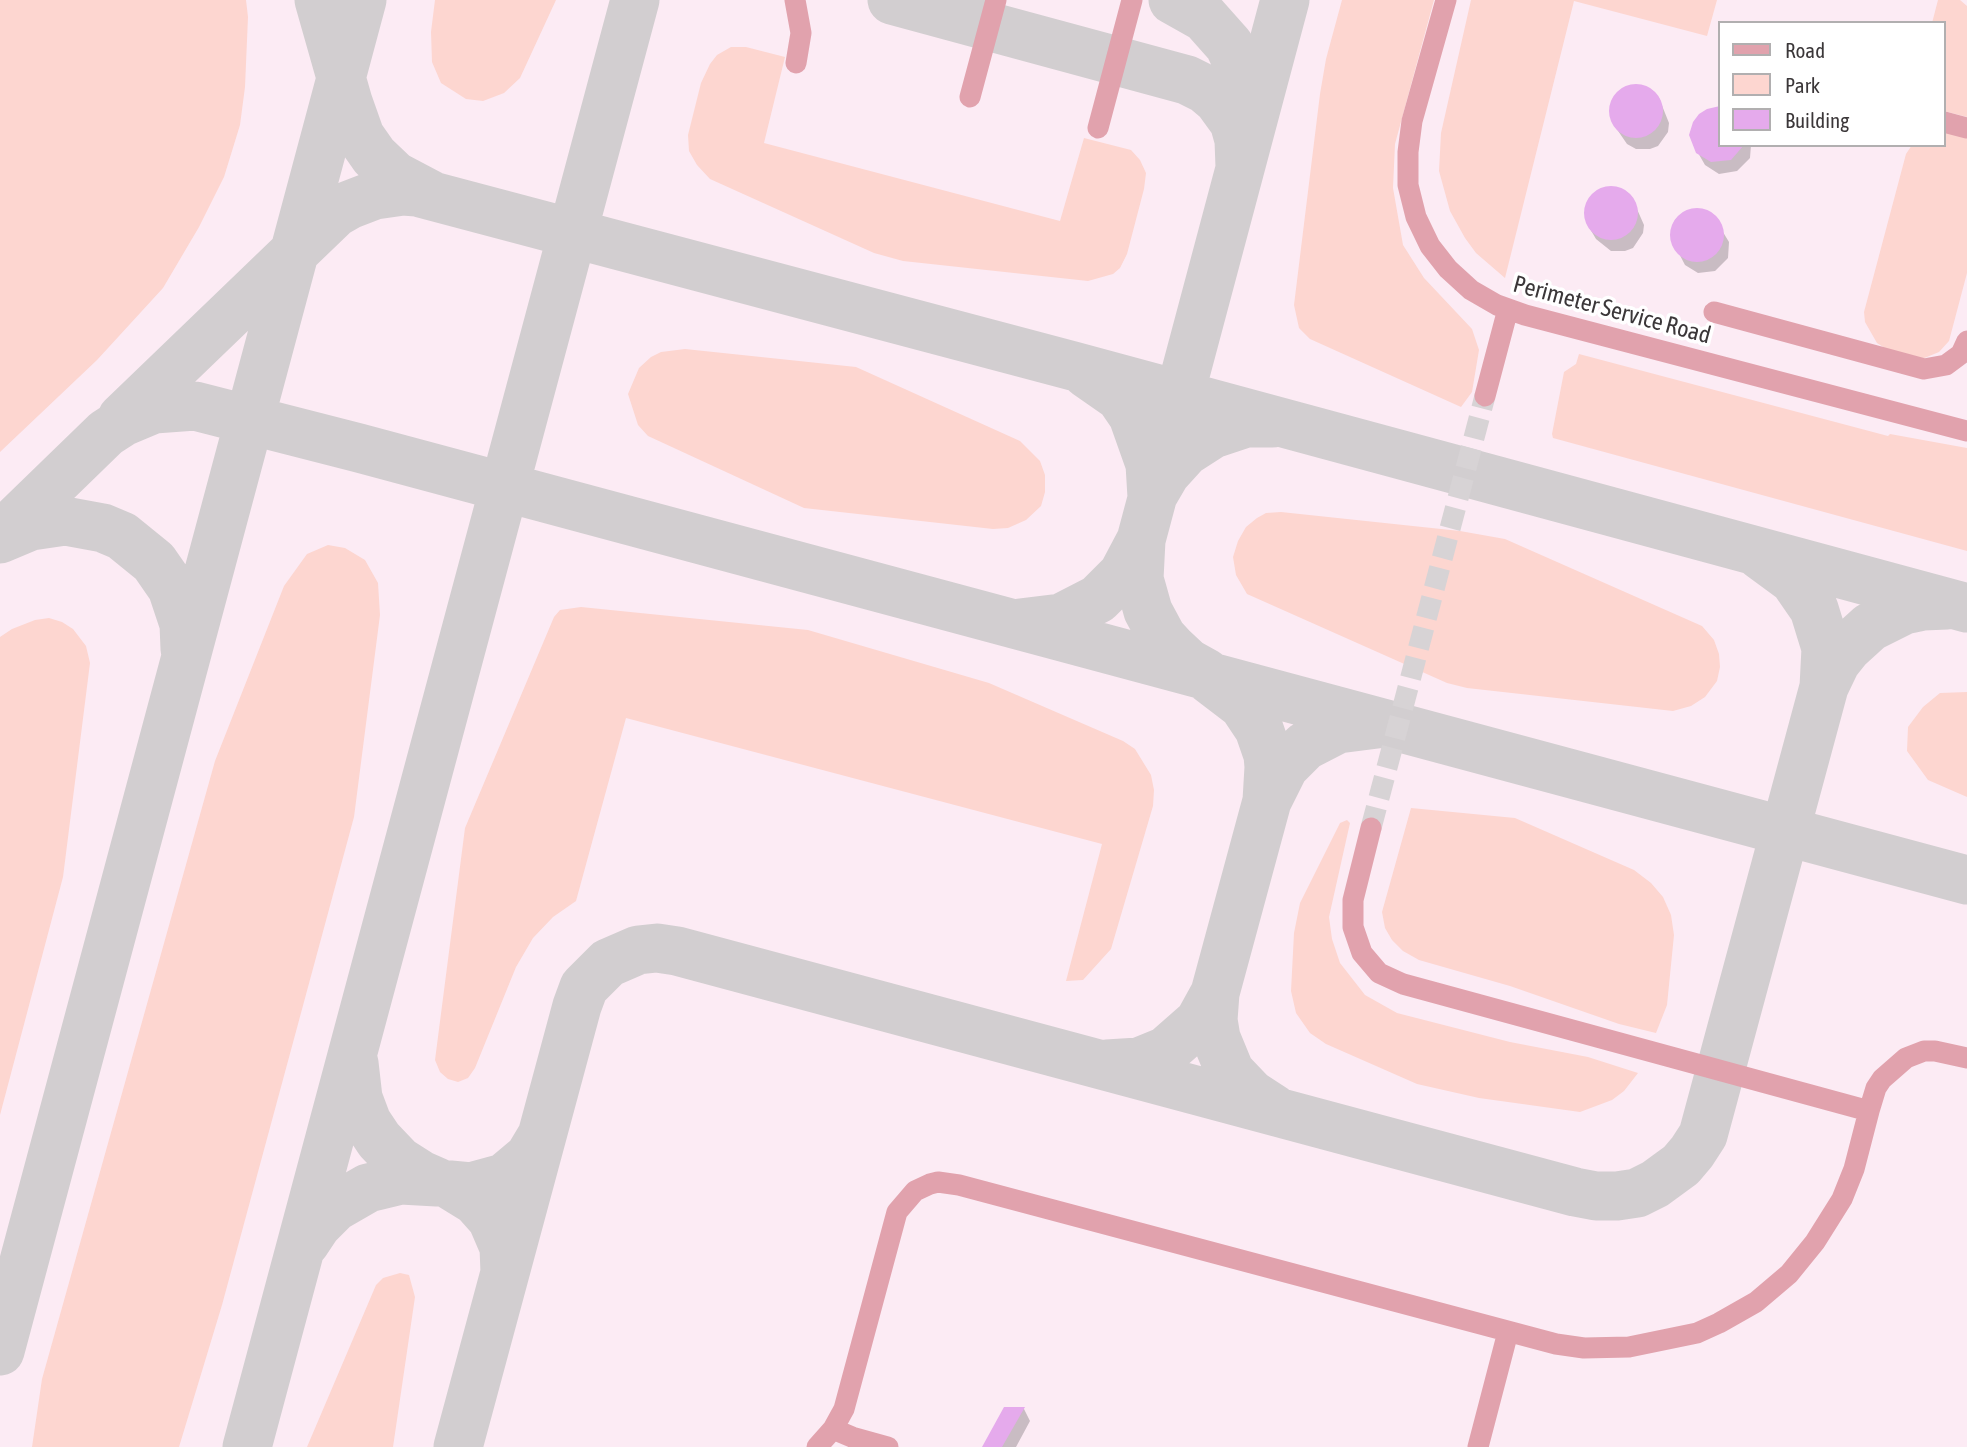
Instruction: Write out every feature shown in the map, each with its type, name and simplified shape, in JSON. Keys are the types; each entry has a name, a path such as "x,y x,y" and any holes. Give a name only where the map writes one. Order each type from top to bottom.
{"lane":[{"path":"794,0 801,33 796,63"},
{"path":"970,97 996,0"},
{"path":"1098,128 1132,0"},
{"name":"Perimeter Service Road","path":"1446,0 1412,121 1408,186 1416,218 1430,246 1448,269 1471,290 1508,309 1967,431"},
{"path":"1946,123 1967,128"},
{"path":"1485,396 1508,309"},
{"path":"1714,312 1924,369 1946,365 1961,354 1966,344"},
{"path":"1371,828 1353,900 1353,927 1362,953 1379,973 1403,984 1869,1111"},
{"path":"817,1447 833,1429 844,1409 897,1212 915,1191 938,1182 972,1188 1556,1344 1584,1348 1654,1344 1697,1333 1739,1312 1772,1290 1789,1274 1826,1227 1849,1183 1876,1088 1882,1079 1906,1058 1924,1051 1967,1058"},
{"path":"1478,1447 1508,1332"},
{"path":"833,1429 888,1447"}],"shaded area":[{"path":"0,0 1967,0 1967,1447 0,1447"}],"green space":[{"path":"0,0 246,0 248,17 245,87 240,125 224,177 199,227 163,288 97,360 0,452"},
{"path":"435,0 556,0 520,78 504,93 483,101 466,99 441,83 432,62 431,32"},
{"path":"1342,0 1434,0 1395,144 1393,188 1403,245 1424,278 1472,329 1479,350 1472,392 1461,407 1310,339 1299,328 1294,305 1320,94 1326,59"},
{"path":"1471,0 1717,0 1707,36 1574,1 1505,278 1476,253 1465,238 1450,211 1439,171 1441,133"},
{"path":"1938,0 1960,0 1967,6 1967,117 1946,112 1946,21 1933,21"},
{"path":"731,47 746,47 785,57 764,143 1060,221 1084,138 1131,150 1146,173 1127,254 1120,268 1113,274 1088,281 903,261 874,253 710,179 689,151 688,135 701,83 710,64 717,55"},
{"path":"1946,132 1967,137 1967,273 1949,341 1939,352 1922,359 1891,352 1877,343 1865,322 1864,312 1906,154 1911,147 1946,147"},
{"path":"685,349 856,367 1020,441 1040,461 1045,475 1045,492 1041,506 1026,520 1008,528 993,529 804,508 648,436 638,425 628,394 639,368 661,352"},
{"path":"1579,354 1888,436 1890,434 1967,448 1967,551 1553,438 1564,372 1576,364"},
{"path":"1281,512 1460,531 1505,539 1702,626 1714,640 1719,654 1717,681 1705,697 1691,706 1673,711 1467,688 1447,683 1247,594 1236,575 1233,557 1238,541 1246,527 1257,518 1266,513"},
{"path":"328,545 345,548 365,560 378,583 380,615 354,817 222,1305 179,1447 32,1447 42,1379 215,761 284,586 307,554"},
{"path":"581,607 808,630 989,683 1123,741 1135,749 1151,775 1154,790 1153,806 1111,949 1083,980 1066,981 1102,844 626,718 576,901 553,917 533,938 516,967 475,1068 468,1078 458,1082 448,1079 440,1072 435,1060 465,828 554,617 560,610"},
{"path":"49,618 73,629 86,646 90,663 63,877 0,1115 0,637 35,620"},
{"path":"1967,692 1967,797 1928,780 1907,751 1908,727 1923,707 1940,693"},
{"path":"1411,808 1515,818 1634,870 1651,883 1663,897 1671,915 1674,935 1667,1005 1656,1033 1619,1024 1510,986 1419,960 1403,951 1385,928 1382,912"},
{"path":"1347,820 1350,823 1329,917 1332,939 1340,963 1365,995 1397,1013 1510,1042 1588,1057 1638,1073 1624,1091 1612,1100 1580,1112 1479,1098 1417,1084 1326,1044 1310,1033 1296,1013 1291,991 1294,933 1300,903 1340,823"},
{"path":"400,1273 409,1275 415,1297 393,1447 307,1447 376,1285 383,1278"}],"building":[{"path":"1641,84 1651,88 1659,96 1663,111 1659,126 1651,134 1631,138 1621,134 1613,126 1609,106 1613,96 1621,88"},
{"path":"1718,106 1718,147 1742,147 1731,160 1711,162 1696,153 1689,135 1693,122 1707,109"},
{"path":"1616,186 1626,190 1634,198 1638,213 1634,228 1626,236 1606,240 1596,236 1588,228 1584,208 1588,198 1596,190"},
{"path":"1697,208 1716,216 1724,235 1716,254 1697,262 1678,254 1670,235 1678,216"},
{"path":"1004,1407 1025,1407 1002,1447 982,1447"}],"taxiway":[{"path":"319,0 360,136 374,156 395,176 431,195"},
{"path":"0,1351 362,0"},
{"path":"247,1447 635,0"},
{"path":"892,0 1187,80 1205,89 1218,100 1234,122 1239,140 1240,167"},
{"path":"1173,0 1205,18 1229,45 1247,84 1251,103 1250,119"},
{"path":"1141,540 1285,0"},
{"path":"122,418 335,213 375,195 417,192 1967,608"},
{"path":"1087,374 1120,397 1133,416 1150,464 1152,497 1166,473 1185,452 1213,434 1246,423 1272,423"},
{"path":"0,536 106,433 123,422 154,409 195,406 1967,880"},
{"path":"0,539 31,526 65,521 103,528 122,536 154,562 172,588 184,624 185,649"},
{"path":"1020,623 1061,618 1098,599 1123,574 1141,540 1139,579 1148,611 1162,637 1173,649 1188,663 1206,673"},
{"path":"1760,555 1794,580 1814,609 1826,648 1824,687 1836,662 1870,627 1904,610 1947,605"},
{"path":"1209,679 1243,705 1259,729 1268,755 1267,801 1284,767 1305,746 1338,729 1377,724"},
{"path":"458,1447 577,1006 584,987 608,963 638,950 657,948 677,951 1575,1192 1617,1196 1637,1193 1655,1184 1681,1165 1703,1135 1824,687"},
{"path":"1215,993 1267,801"},
{"path":"1107,1064 1139,1062 1166,1051 1199,1022 1215,993 1213,1020 1216,1038 1230,1072 1251,1094 1274,1109"},
{"path":"305,1243 317,1225 335,1207 368,1188 401,1180 437,1182 399,1161 379,1140 367,1122 358,1098 354,1063"},
{"path":"505,1273 504,1247 492,1219 476,1201 450,1185 471,1187 504,1178 529,1157 541,1137"}],"tunnel":[{"path":"1371,828 1485,396"}]}
